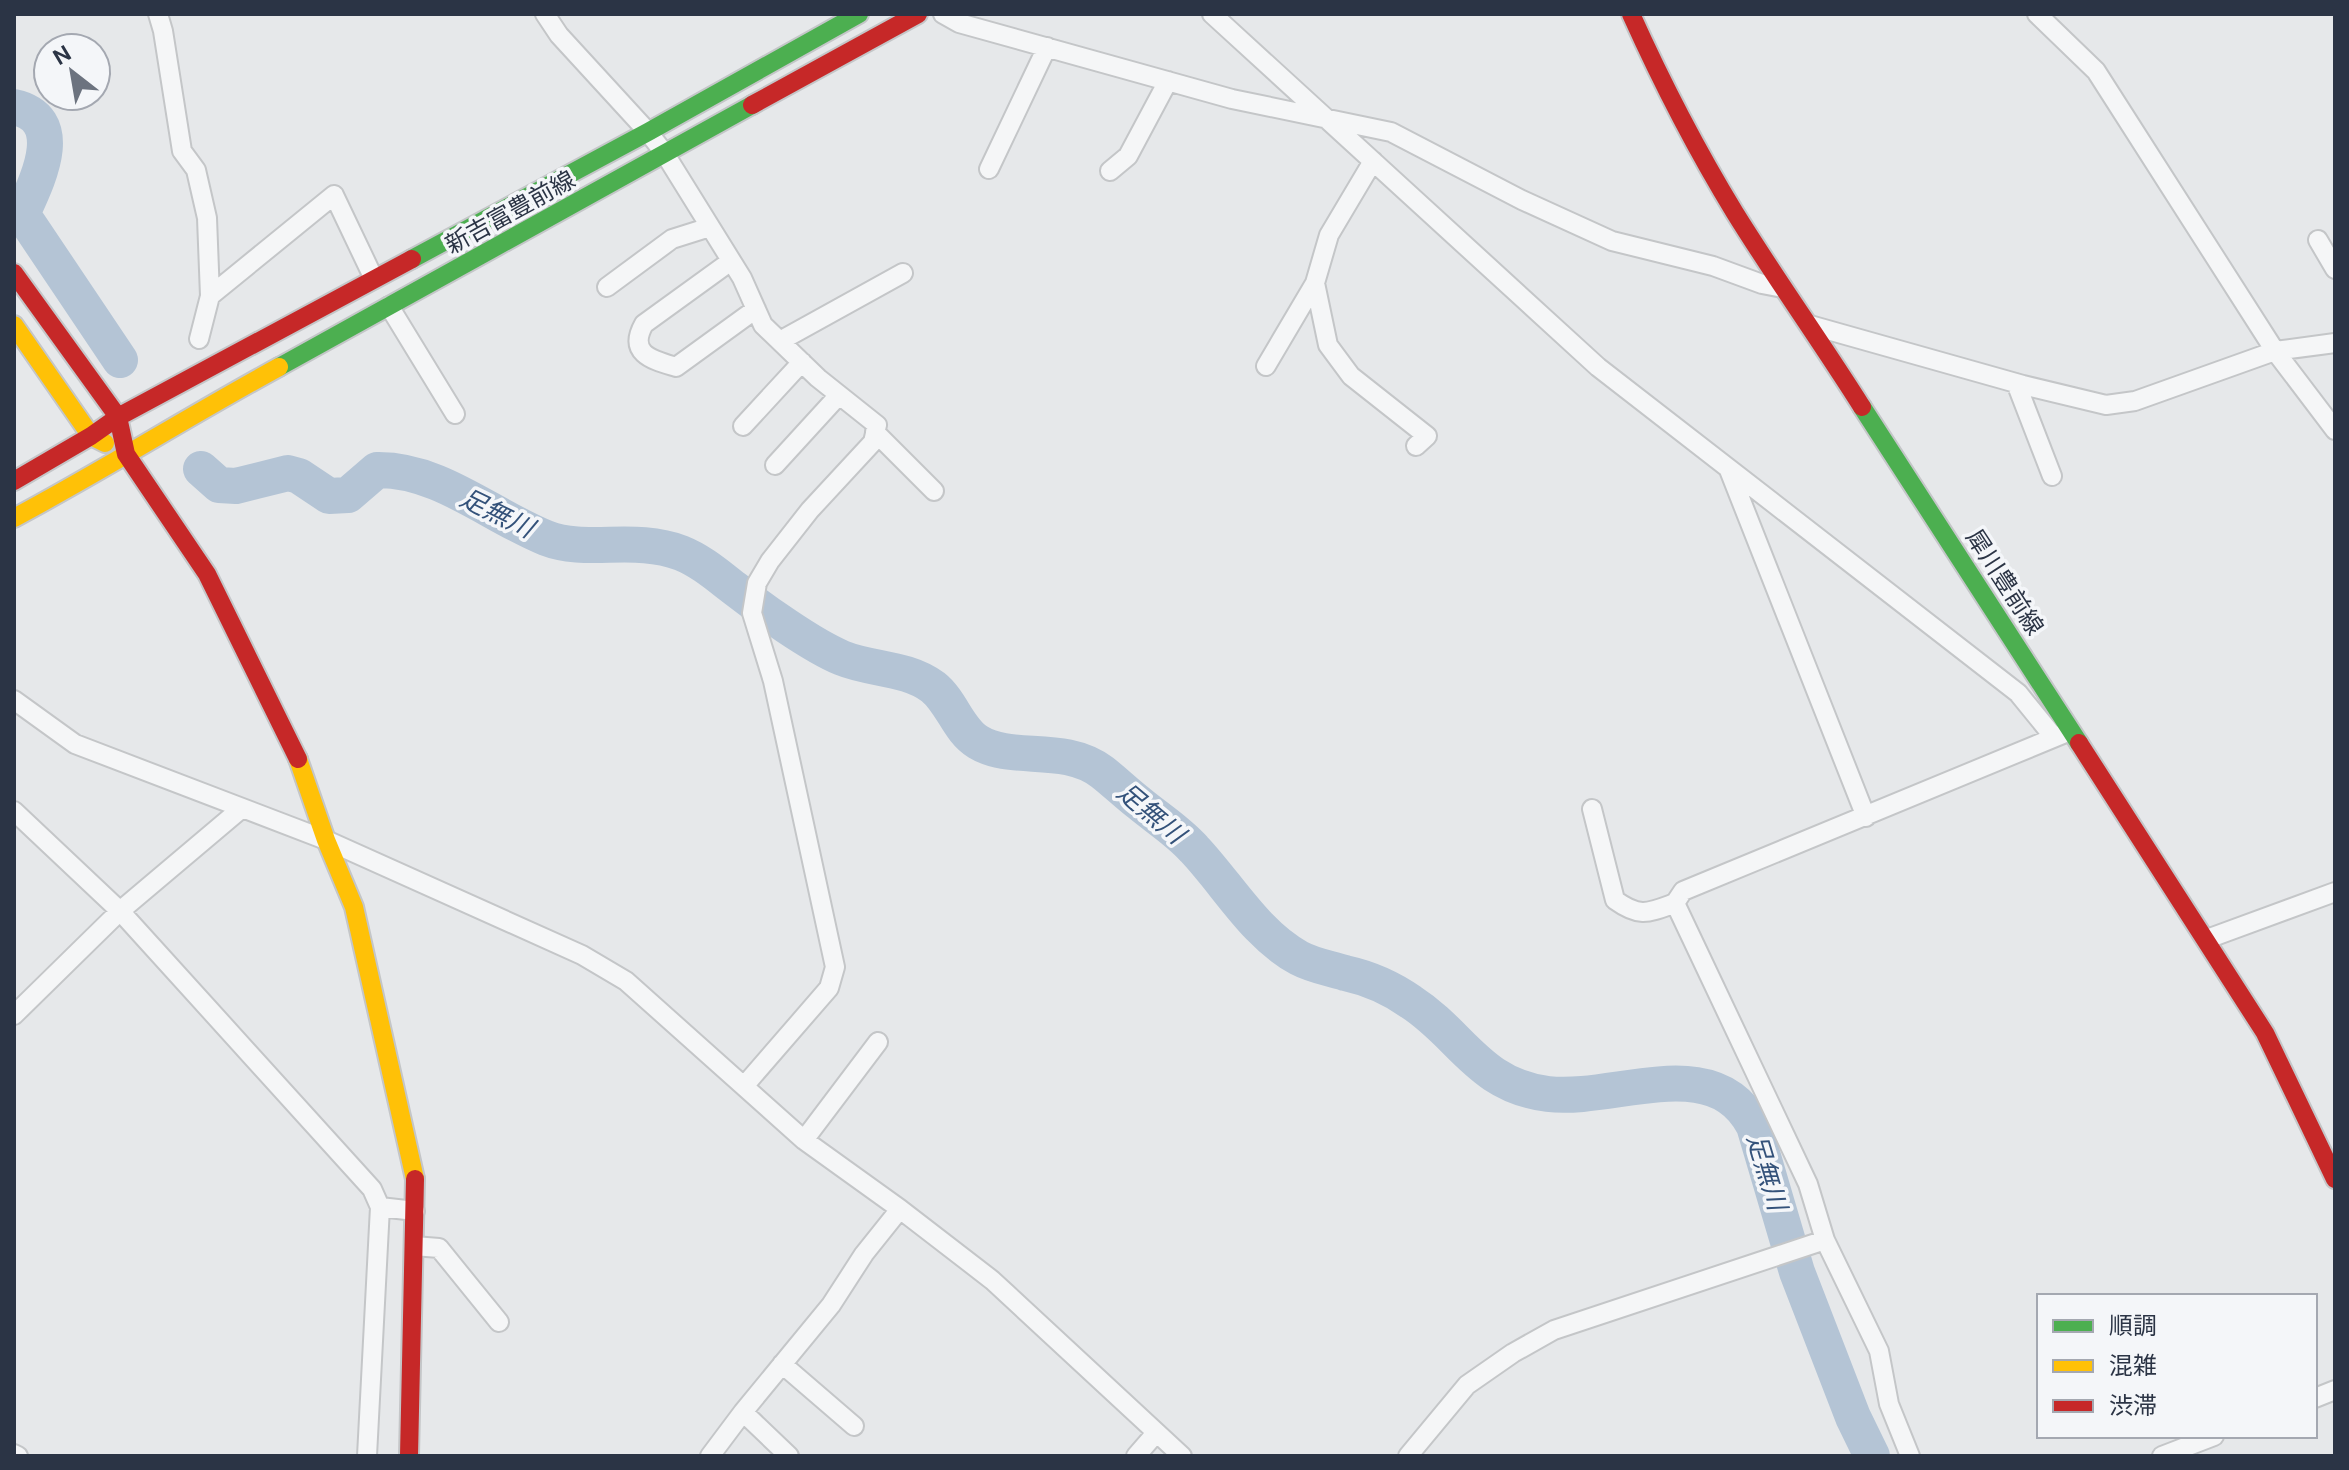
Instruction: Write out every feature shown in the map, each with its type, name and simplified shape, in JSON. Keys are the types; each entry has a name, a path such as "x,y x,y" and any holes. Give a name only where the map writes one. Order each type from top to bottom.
{"main road":[{"name":"新吉富豊前線","path":"14,481 118,417 648,132 859,14"},
{"name":"新吉富豊前線","path":"14,518 80,483 178,422 918,14"},
{"name":"犀川豊前線","path":"1631,14 1649,57 1694,142 1783,288 1810,325 2265,1033 2335,1179"},
{"path":"14,273 118,417 126,454 207,574 298,758 326,840 354,907 415,1176 409,1456"},
{"path":"14,325 91,436 126,454"}],"street":[{"path":"158,14 182,151 196,170 207,218 210,296 199,339"},
{"path":"545,14 559,35 665,154 731,261 763,325 839,395 877,425 873,442 810,510 770,561 757,583 752,613 773,681 835,967 829,988 745,1085"},
{"path":"943,14 959,23 1232,99 1391,132 1522,200 1612,241 1713,266 1762,284 1783,288"},
{"path":"1212,14 1598,367 2018,693 2053,736"},
{"path":"2037,14 2096,71 2275,351 2335,430"},
{"path":"989,169 1047,47"},
{"path":"1110,171 1128,156 1168,81"},
{"path":"1266,366 1315,283 1329,235 1373,161"},
{"path":"210,296 334,195 374,279"},
{"path":"607,287 672,239 710,227"},
{"path":"2318,240 2335,269"},
{"path":"731,261 644,324 637,335 638,344 647,358 676,367 756,309"},
{"path":"780,341 903,273"},
{"path":"1315,283 1328,345 1351,376 1427,436 1416,446"},
{"path":"389,306 455,414"},
{"path":"1810,325 2106,405 2135,401 2275,351 2335,343"},
{"path":"743,426 802,362"},
{"path":"2016,383 2052,476"},
{"path":"775,465 839,395"},
{"path":"875,432 934,491"},
{"path":"1729,470 1866,817"},
{"path":"14,700 75,744 326,840 593,961 626,981 804,1140 992,1280 1182,1456"},
{"path":"1592,809 1615,900 1630,911 1648,913 1675,903 1683,891 1866,817 2053,736 2073,732"},
{"path":"14,1015 120,911 242,808"},
{"path":"14,811 120,911 372,1189 380,1207 367,1456"},
{"path":"2207,939 2335,892"},
{"path":"1675,903 1808,1184 1825,1240 1879,1351 1889,1404 1910,1456"},
{"path":"804,1140 878,1042"},
{"path":"380,1207 415,1211"},
{"path":"710,1456 831,1305 864,1254 900,1209"},
{"path":"1408,1456 1467,1385 1513,1353 1554,1330 1825,1240"},
{"path":"414,1246 439,1248 499,1322"},
{"path":"782,1364 854,1426"},
{"path":"743,1412 789,1456"},
{"path":"1136,1456 1156,1433"},
{"path":"2162,1456 2209,1438"}],"waterway":[{"name":"足無川","path":"14,107 31,114 41,124 45,137 41,169 22,214 120,360"},
{"name":"足無川","path":"201,469 219,485 236,486 288,473 299,476 329,496 348,495 377,470 400,472 443,485 546,538 578,545 646,545 681,553 702,564 801,636 830,652 853,662 900,672 933,687 965,730 978,742 1006,751 1071,758 1102,772 1188,842 1255,922 1283,948 1305,961 1371,981 1403,997 1429,1015 1487,1070 1504,1080 1524,1089 1548,1094 1575,1095 1662,1084 1689,1084 1714,1090 1736,1103 1754,1126 1797,1272 1853,1417 1872,1456"}],"traffic: fast":[{"path":"412,259 859,14"},
{"path":"279,367 752,105"},
{"path":"1862,407 2079,743"}],"traffic: slow":[{"path":"14,325 91,436 105,443"},
{"path":"14,518 279,367"},
{"path":"298,759 326,840 354,907 415,1179"}],"traffic: jam":[{"path":"752,105 918,14"},
{"path":"1631,14 1680,115 1721,189 1862,407"},
{"path":"14,481 118,417 412,259"},
{"path":"14,273 118,417 126,454 207,574 298,759"},
{"path":"2079,743 2265,1033 2335,1179"},
{"path":"409,1456 415,1179"}]}
